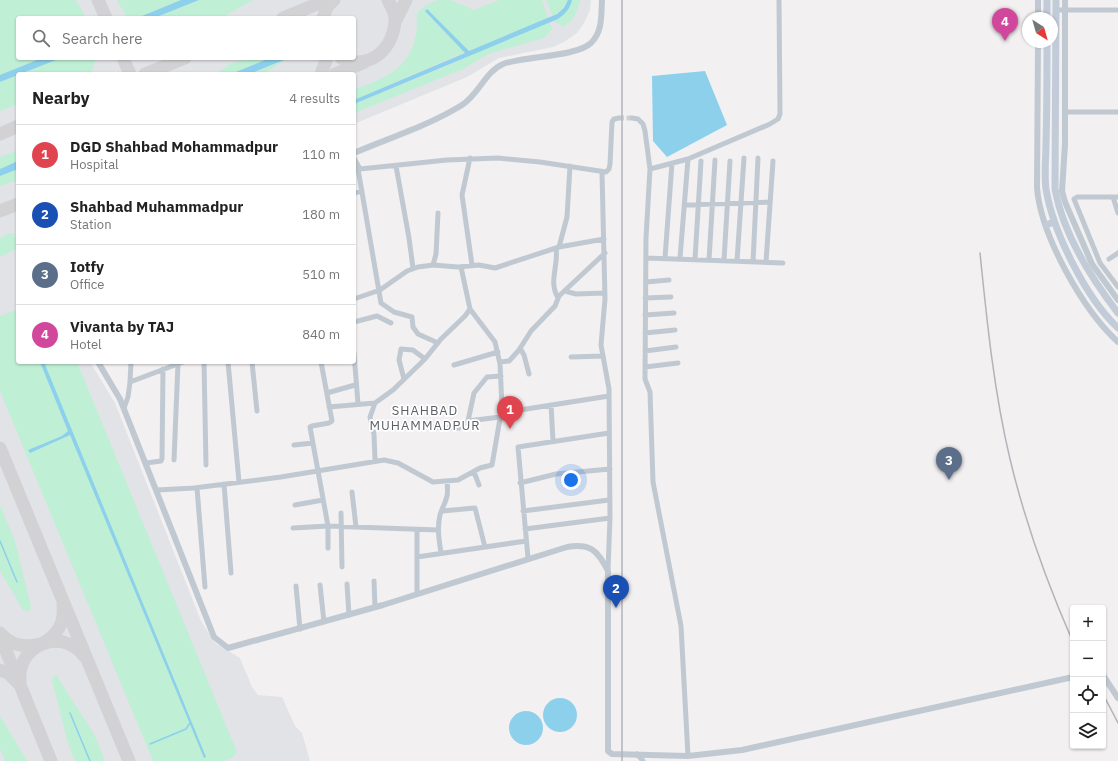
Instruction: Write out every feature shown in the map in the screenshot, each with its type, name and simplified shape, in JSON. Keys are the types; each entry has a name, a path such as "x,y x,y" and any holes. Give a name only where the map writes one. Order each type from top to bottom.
{"main road":[{"path":"1047,0 1047,12"},
{"path":"1056,0 1055,189 1085,266 1118,313"},
{"path":"1047,48 1046,188 1054,222 1087,288 1110,321 1118,328"},
{"path":"1046,225 1054,222"}],"street":[{"path":"356,153 448,113 464,104 492,70 499,66 523,59 573,51 587,46 596,37 600,29 602,0"},
{"path":"650,169 688,159 770,124 780,117 779,0"},
{"path":"1038,0 1038,12"},
{"path":"1065,0 1064,180 1061,203 1092,264 1118,300"},
{"path":"1056,10 1118,10"},
{"path":"1038,48 1037,188 1039,205 1066,272 1102,325 1118,342"},
{"path":"1065,112 1118,112"},
{"path":"358,169 470,158 498,158 570,166 602,172 609,169 612,122 614,119 619,118"},
{"path":"632,118 638,119 643,124 650,169 645,298 645,379 650,392 653,482 681,626 688,756"},
{"path":"470,158 462,195 472,265"},
{"path":"737,261 744,158"},
{"path":"753,262 758,158"},
{"path":"680,258 688,159"},
{"path":"709,260 715,160"},
{"path":"724,260 730,160"},
{"path":"695,259 701,161"},
{"path":"766,262 773,161"},
{"path":"665,258 672,163"},
{"path":"356,164 383,305 394,312 412,317 413,327 418,334 438,343"},
{"path":"396,166 413,268"},
{"path":"558,298 553,288 553,277 558,260 557,248 567,217 570,166"},
{"path":"602,172 605,292 601,341 609,396 610,469 606,662 608,752 612,754 688,756 696,758 747,749 1070,678"},
{"path":"356,192 362,191"},
{"path":"1061,203 1074,199 1077,196 1116,197 1118,213"},
{"path":"1074,199 1100,263 1118,287"},
{"path":"684,205 770,202"},
{"path":"433,265 436,254 438,213"},
{"path":"356,298 380,290 413,268 433,265 461,267 472,265 495,268 557,248 604,239"},
{"path":"500,362 509,361 532,331 555,306 558,298 605,253"},
{"path":"1109,259 1118,253"},
{"path":"646,261 665,258 680,258 783,263"},
{"path":"157,490 197,488 318,472 375,460 398,463 433,482 458,480 480,468 489,467 493,462 501,415 500,362 492,337 470,309 461,267"},
{"path":"646,282 669,280"},
{"path":"565,291 576,294 605,292"},
{"path":"645,298 670,297"},
{"path":"375,460 374,434 370,418 375,403 425,359 470,309"},
{"path":"645,315 674,313"},
{"path":"356,322 380,316 391,323"},
{"path":"645,333 675,330"},
{"path":"645,350 676,346"},
{"path":"520,348 524,355 529,374"},
{"path":"404,379 399,360 400,349 413,350 425,359"},
{"path":"454,365 498,352"},
{"path":"571,356 603,356"},
{"path":"645,367 678,363"},
{"path":"99,364 124,408 214,637 218,642 231,648 375,607 567,546 582,546 596,551 608,571"},
{"path":"124,408 128,397 131,364"},
{"path":"130,382 177,364"},
{"path":"174,460 180,364"},
{"path":"204,364 206,464"},
{"path":"228,364 239,482"},
{"path":"252,364 257,411"},
{"path":"321,364 331,422 311,426 328,526 328,548"},
{"path":"354,364 355,386 358,404"},
{"path":"146,463 161,461 162,459 163,369"},
{"path":"468,420 474,392 487,377 501,376"},
{"path":"327,393 355,386"},
{"path":"427,427 459,428 468,420 609,396"},
{"path":"328,407 375,403"},
{"path":"551,405 553,441"},
{"path":"528,558 520,483 518,446 609,433"},
{"path":"294,445 313,443"},
{"path":"520,483 556,474 610,469"},
{"path":"474,472 479,485"},
{"path":"441,553 438,530 442,511 448,498 448,481"},
{"path":"224,484 231,573"},
{"path":"197,488 205,587"},
{"path":"352,492 356,527"},
{"path":"295,505 323,500"},
{"path":"523,511 609,500"},
{"path":"442,511 475,508 485,547"},
{"path":"341,513 342,568"},
{"path":"525,529 610,518"},
{"path":"293,528 341,526 438,530"},
{"path":"417,530 417,594"},
{"path":"417,556 526,541"},
{"path":"374,581 375,607"},
{"path":"347,584 349,614"},
{"path":"320,585 324,622"},
{"path":"296,586 300,629"},
{"path":"1104,677 1118,698"},
{"path":"637,754 643,761"}],"shaded area":[{"path":"0,0 591,0 590,10 584,23 577,33 564,42 553,47 499,58 467,77 356,123 356,72 16,72 16,364 91,364 115,403 201,621 215,643 240,658 252,687 258,695 282,697 295,726 302,733 310,761 0,761"}],"green space":[{"path":"0,0 76,0 85,16 16,16 16,60 37,60 0,75"},
{"path":"117,0 181,0 142,16 126,16"},
{"path":"199,0 253,0 225,16 159,16"},
{"path":"437,0 451,0 474,10 499,0 542,0 552,29 544,38 488,54 463,69 356,112 356,103 449,65 548,18 469,51 425,11 465,52 356,99 356,89 385,77 401,65 408,57 413,47 417,32 417,13 426,5"},
{"path":"546,0 568,0 564,8 553,16 555,20 565,14 572,0 580,0 572,20 566,25 562,26 555,22"},
{"path":"56,60 95,60 90,72 26,72"},
{"path":"246,60 265,60 236,72 218,72 232,63"},
{"path":"285,60 286,60 266,72 255,72"},
{"path":"16,76 16,105 0,111 0,82"},
{"path":"16,151 16,162 0,169 0,157"},
{"path":"16,170 16,181 0,186 0,176"},
{"path":"9,233 13,233 16,238 16,249 0,257 0,238"},
{"path":"16,310 16,364 78,364 237,752 233,757 224,761 153,761 0,391 0,316"},
{"path":"0,505 15,541 31,606 30,610 23,610 0,571"},
{"path":"56,675 94,734 105,761 75,761 68,744 52,680"},
{"path":"0,716 27,761 5,761 0,749"}],"water":[{"path":"181,0 199,0 159,16 142,16"},
{"path":"568,0 572,0 569,9 558,19 356,103 356,99 465,53 425,11 427,9 469,51 557,14 564,8"},
{"path":"37,60 56,60 25,72 16,72 16,76 0,82 0,75"},
{"path":"265,60 284,60 255,72 236,72"},
{"path":"705,71 727,125 667,157 653,141 652,76"},
{"path":"16,162 16,170 0,176 0,169"},
{"path":"41,364 45,364 206,757 204,758 70,435 30,453 28,450 62,436 68,431"},
{"path":"560,698 566,699 572,703 576,709 576,721 572,727 566,731 560,732 554,731 548,727 544,721 543,715 544,709 548,703 554,699"},
{"path":"523,711 529,711 533,712 540,718 543,728 542,735 536,742 529,745 523,745 519,744 512,738 509,731 509,725 510,721 516,714"}],"waterway":[{"path":"0,541 17,582"},
{"path":"70,713 90,761"},
{"path":"150,744 186,729 190,723"}],"taxiway":[{"path":"98,0 105,16"},
{"path":"288,16 327,0"},
{"path":"324,16 327,7 334,0"},
{"path":"348,60 361,62 378,55 385,48 390,40 395,21 394,13 388,0"},
{"path":"396,20 406,0"},
{"path":"124,60 129,72"},
{"path":"150,72 180,60"},
{"path":"322,72 326,60"},
{"path":"340,72 363,63"},
{"path":"0,134 16,127"},
{"path":"0,211 16,205"},
{"path":"0,448 129,761"},
{"path":"43,643 53,636 62,622 63,605"},
{"path":"0,633 9,641 18,645 29,646 40,644"},
{"path":"0,636 51,761"},
{"path":"20,682 21,669 25,658 42,644 53,641 64,642 75,647 84,656"},
{"path":"0,670 8,673 18,683"}],"tunnel":[{"path":"619,118 632,118"}],"railway":[{"path":"622,0 622,761"},
{"path":"980,253 988,331 1004,434 1016,483 1037,552 1073,641"},
{"path":"1106,700 1118,723"}],"place":[{"name":"Vivanta by TAJ","path":"1005,41"},
{"name":"DGD Shahbad Mohammadpur","path":"510,429"},
{"name":"Iotfy","path":"949,480"},
{"name":"Shahbad Muhammadpur","path":"616,608"}],"district":[{"name":"SHAHBAD MUHAMMADPUR","path":"425,418"}]}
